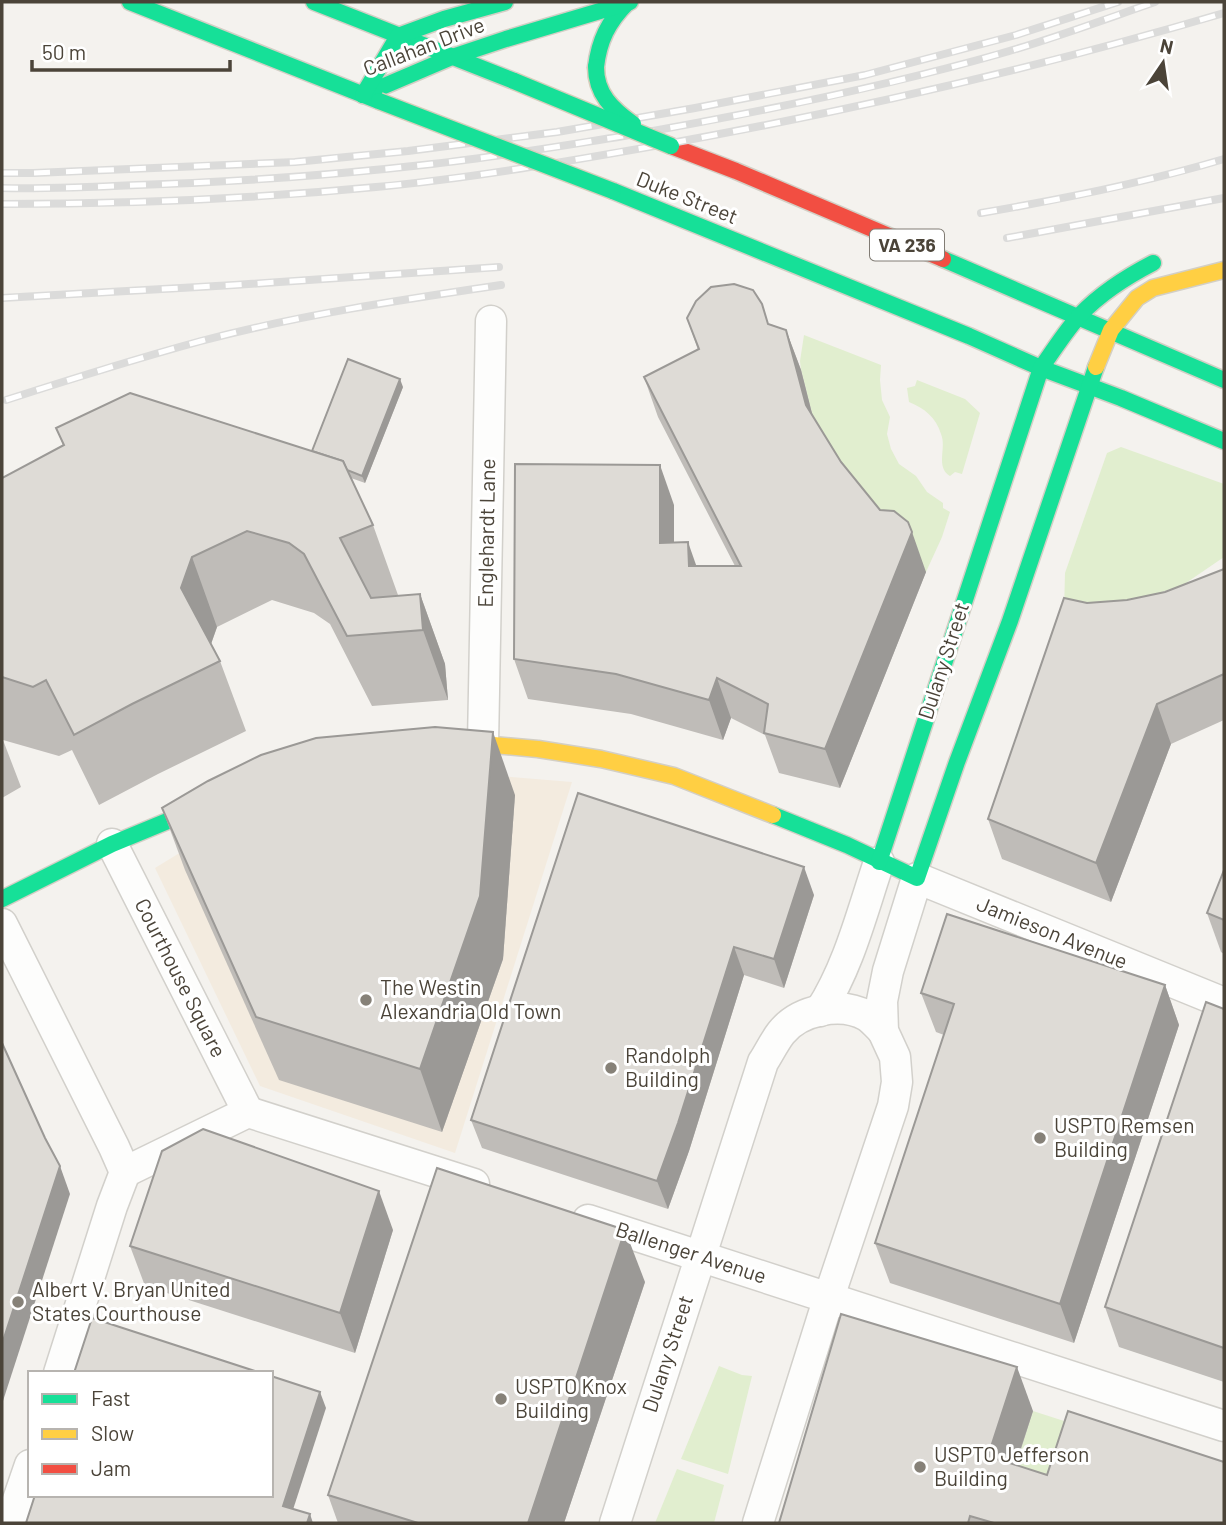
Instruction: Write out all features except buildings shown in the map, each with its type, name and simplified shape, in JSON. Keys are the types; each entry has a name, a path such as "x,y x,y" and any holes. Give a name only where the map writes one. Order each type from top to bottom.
{"street":[{"name":"Duke Street","path":"130,2 612,191 1224,441"},
{"name":"Duke Street","path":"314,2 736,171 1224,380"},
{"name":"Callahan Drive","path":"363,95 398,36 444,19 505,2"},
{"name":"Callahan Drive","path":"363,95 452,57 506,38 628,2"},
{"path":"628,2 614,16 604,32 596,67 598,87 613,107 639,129 671,146"},
{"name":"Dulany Street","path":"820,1011 844,967 1041,368 1079,316 1100,296 1150,264 1166,260"},
{"path":"758,1523 892,1106 897,1082 895,1057 883,1031 882,1001 888,971 917,878 1010,621 1088,385 1111,330 1137,298 1153,288 1224,270"},
{"name":"Englehardt Lane","path":"483,744 491,321"},
{"name":"Jamieson Avenue","path":"425,749 483,744 508,746 573,754 674,776 825,835 879,862 1224,1003"},
{"path":"2,899 112,844 227,796"},
{"name":"Courthouse Square","path":"112,844 248,1112"},
{"path":"2,924 125,1171"},
{"name":"Dulany Street","path":"615,1523 763,1062 782,1032 804,1015 832,1008 851,1010 867,1017 883,1031"},
{"path":"60,1371 125,1171 248,1112 495,1190"},
{"name":"Ballenger Avenue","path":"560,1211 1224,1426"},
{"path":"10,1523 28,1471"}],"shaded area":[{"name":"The Westin Alexandria Old Town","path":"486,775 572,782 455,1153 260,1086 155,868 204,838"}],"green space":[{"path":"804,335 881,365 882,400 890,417 887,434 891,449 899,464 916,476 927,492 943,503 943,508 950,512 926,572 820,445 801,370"},
{"path":"917,380 965,399 980,413 962,474 955,472 950,476 943,468 939,428 929,414 909,402 907,388 915,386"},
{"path":"1121,447 1224,484 1224,557 1183,585 1143,598 1064,611 1065,573 1107,453"},
{"path":"719,1366 752,1376 728,1474 681,1459"},
{"path":"1033,1411 1092,1430 1063,1519 1004,1500"},
{"path":"677,1469 724,1485 714,1523 655,1523"}],"railway":[{"path":"2,173 295,162 557,132 865,75 1016,35 1118,2"},
{"path":"2,188 174,184 322,175 456,161 624,136 766,110 953,67 1019,48 1155,2"},
{"path":"2,204 142,202 282,195 449,179 521,168 736,131 877,102 1017,69 1224,13"},
{"path":"981,213 1103,190 1224,159"},
{"path":"1007,238 1224,198"},
{"path":"2,298 499,267"},
{"path":"6,400 152,355 275,323 501,285"}],"traffic: fast":[{"path":"130,2 379,101"},
{"path":"314,2 514,81"},
{"path":"363,95 398,36 444,19 505,2"},
{"path":"363,95 452,57 630,2"},
{"path":"596,67 606,32 627,3"},
{"path":"596,67 602,93 618,113 633,124"},
{"path":"514,81 671,146"},
{"path":"379,101 613,191"},
{"path":"613,191 1224,441"},
{"path":"943,259 1224,380"},
{"path":"879,862 1041,368 1070,327 1089,306 1115,286 1153,263"},
{"path":"773,815 847,845 917,878 1010,621 1096,367"},
{"path":"2,899 112,844 216,801"}],"traffic: slow":[{"path":"1096,367 1111,330 1137,298 1153,288 1224,270"},
{"path":"444,747 483,744 601,759 674,776 773,815"}],"traffic: jam":[{"path":"671,146 943,259"}],"place":[{"name":"The Westin Alexandria Old Town","path":"366,1000"},
{"name":"Randolph Building","path":"611,1068"},
{"name":"USPTO Remsen Building","path":"1040,1138"},
{"name":"Albert V. Bryan United States Courthouse","path":"18,1302"},
{"name":"USPTO Knox Building","path":"501,1399"},
{"name":"USPTO Jefferson Building","path":"920,1467"}]}
